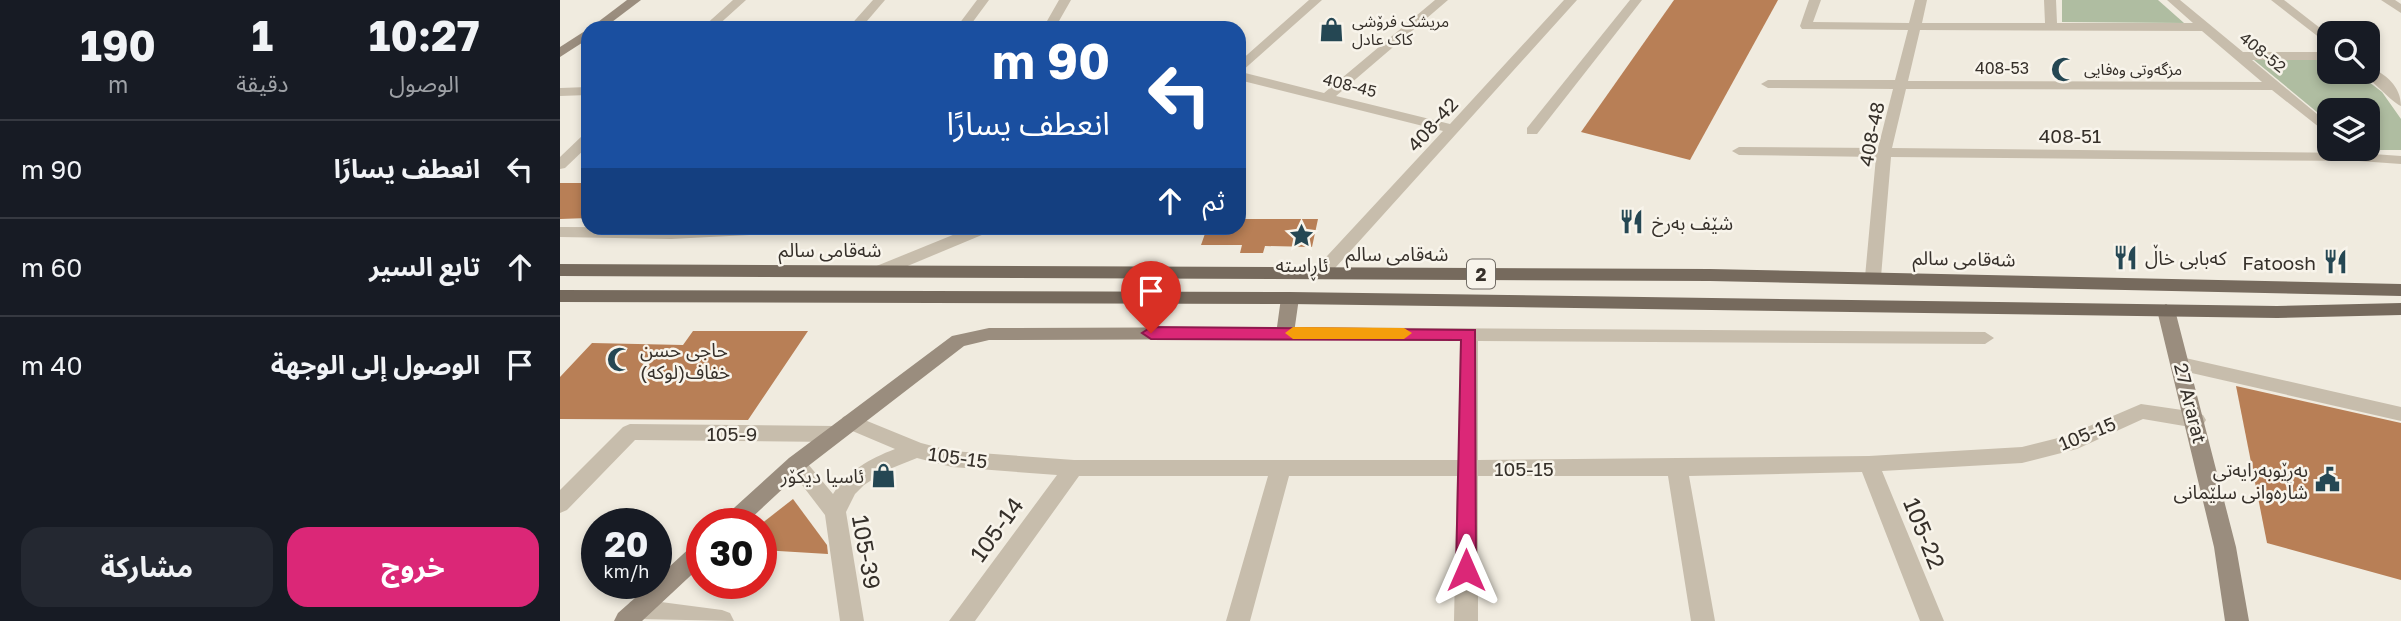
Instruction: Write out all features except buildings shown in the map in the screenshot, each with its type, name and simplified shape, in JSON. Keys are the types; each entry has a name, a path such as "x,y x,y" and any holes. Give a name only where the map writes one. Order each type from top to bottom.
{"main road":[{"name":"شەقامی سالم","path":"560,270 1874,277 2401,290"},
{"path":"2369,290 2401,281"},
{"name":"2","path":"560,296 1290,298 2399,311"}],"street":[{"path":"606,21 635,0"},
{"path":"716,21 740,0"},
{"path":"860,21 879,0"},
{"path":"967,21 983,0"},
{"path":"1053,21 1065,0"},
{"path":"1246,63 1316,0"},
{"path":"1327,97 1442,0"},
{"name":"408-42","path":"1321,273 1571,0"},
{"path":"1532,131 1636,0"},
{"path":"1815,0 1806,26 2205,27"},
{"name":"408-48","path":"1874,277 1884,153 1921,0"},
{"path":"2050,0 2051,27"},
{"name":"408-52","path":"2173,0 2317,121"},
{"path":"2277,0 2317,32"},
{"path":"2387,0 2401,9"},
{"path":"560,53 581,38"},
{"path":"2240,56 2317,56"},
{"name":"408-45","path":"1246,78 1453,129"},
{"path":"2380,79 2397,90 2401,102"},
{"name":"408-53","path":"1768,84 2277,86"},
{"path":"560,92 581,92"},
{"path":"560,165 581,145"},
{"name":"408-51","path":"1739,151 2317,153"},
{"name":"408-51","path":"2380,157 2401,160"},
{"path":"560,232 581,232"},
{"path":"880,271 966,235"},
{"path":"1285,333 1290,298"},
{"name":"27 Ararat","path":"2166,310 2196,420 2225,547 2237,621"},
{"path":"748,508 796,464 843,428 958,341 973,336 1285,333 1985,338"},
{"path":"1466,621 1469,334"},
{"path":"2181,364 2401,414"},
{"name":"105-15","path":"843,428 951,459 1074,468 1677,468 1869,464 2031,453 2070,443 2141,411 2196,420"},
{"name":"105-9","path":"560,504 630,432 843,428"},
{"path":"835,512 859,477 879,463 917,450"},
{"name":"105-39","path":"796,464 835,512 852,621"},
{"name":"105-22","path":"1869,464 1932,621"},
{"name":"105-14","path":"961,621 1074,468"},
{"path":"1238,621 1281,468"},
{"path":"1677,468 1703,621"},
{"path":"632,615 686,566"},
{"path":"632,615 722,621"}],"green space":[{"path":"2062,0 2158,0 2184,23 2062,22"},
{"path":"2254,60 2317,60 2317,84 2372,84 2382,92 2401,119 2401,150 2380,150 2380,98 2317,98 2317,112"}],"slow traffic":[{"path":"1293,333 1404,333"}],"place":[{"name":"مریشک فرۆشی کاک عادل","path":"1332,30"},
{"name":"مزگەوتی وەفایی","path":"2064,69"},
{"name":"شێف بەرخ","path":"1632,222"},
{"name":"ئاڕاستە","path":"1302,236"},
{"name":"کەبابی خاڵ","path":"2125,257"},
{"name":"Fatoosh","path":"2336,262"},
{"name":"حاجی حسن (لوکه)خفاف","path":"620,360"},
{"name":"ئاسیا دیكۆر","path":"884,475"},
{"name":"بەڕێوبەرایەتی شارەوانی سلێمانی","path":"2328,480"}],"route":[{"path":"1151,333 1469,334 1466,570"}]}
